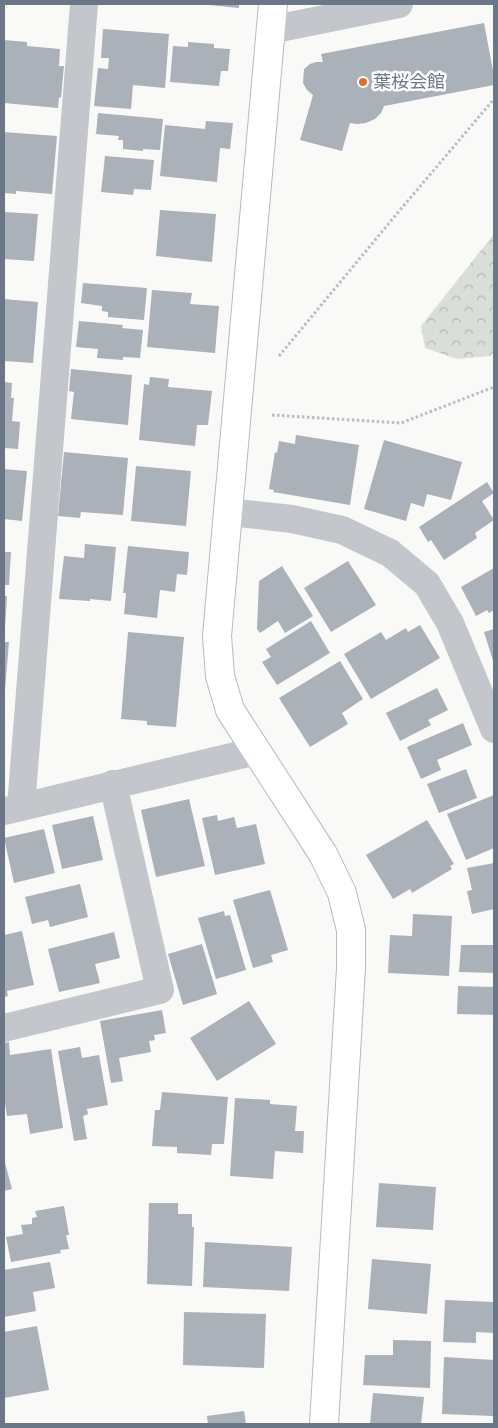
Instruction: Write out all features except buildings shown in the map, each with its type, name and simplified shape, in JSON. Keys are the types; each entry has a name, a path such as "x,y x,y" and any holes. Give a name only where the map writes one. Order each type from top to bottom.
{"street":[{"path":"84,4 13,809 256,751"},
{"path":"324,1424 351,930 342,893 323,854 230,710 220,676 217,636 271,17 399,4"},
{"path":"229,512 292,519 342,530 390,553 427,584 450,623 494,729"},
{"path":"4,1028 160,990 113,784"}],"path":[{"path":"278,357 494,99"},
{"path":"267,415 401,423 494,387"}],"green space":[{"path":"494,234 494,352 490,356 457,359 425,348 421,326"}],"place":[{"name":"葉桜会館","path":"363,82"}]}
